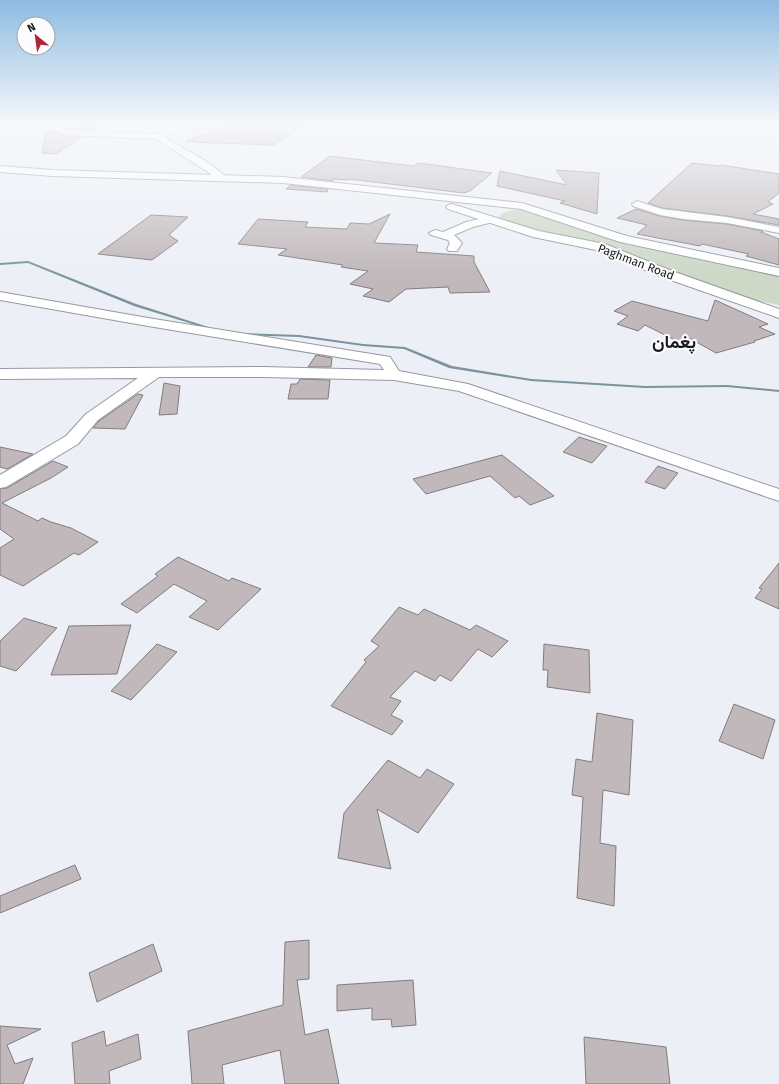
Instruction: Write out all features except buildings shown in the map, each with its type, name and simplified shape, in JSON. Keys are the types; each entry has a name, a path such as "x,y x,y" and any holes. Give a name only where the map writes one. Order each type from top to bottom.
{"main road":[{"path":"106,175 282,180 522,206 624,239 779,272"},
{"name":"Paghman Road","path":"423,196 488,220 537,234 600,247 667,274 779,314"},
{"path":"488,220 490,214 494,210 522,206"}],"street":[{"path":"216,175 220,178"},
{"path":"637,204 660,212 683,216 727,220 779,230"},
{"path":"445,235 470,224 488,220"},
{"path":"433,232 452,238 456,243 453,249"},
{"path":"0,296 116,317 385,360 394,375"},
{"path":"0,374 263,372 394,375 462,386 779,495"},
{"path":"0,483 72,440 92,417 155,373"}],"green space":[{"path":"511,210 527,210 612,239 779,275 779,305 735,296 597,243 511,224 500,219 499,217 501,214"}],"waterway":[{"path":"0,264 28,262 135,305 216,330"},
{"path":"239,334 299,336 363,345 405,348 451,367 531,380 645,387 727,386 779,391"}],"district":[{"name":"پغمان","path":"674,342"}]}
